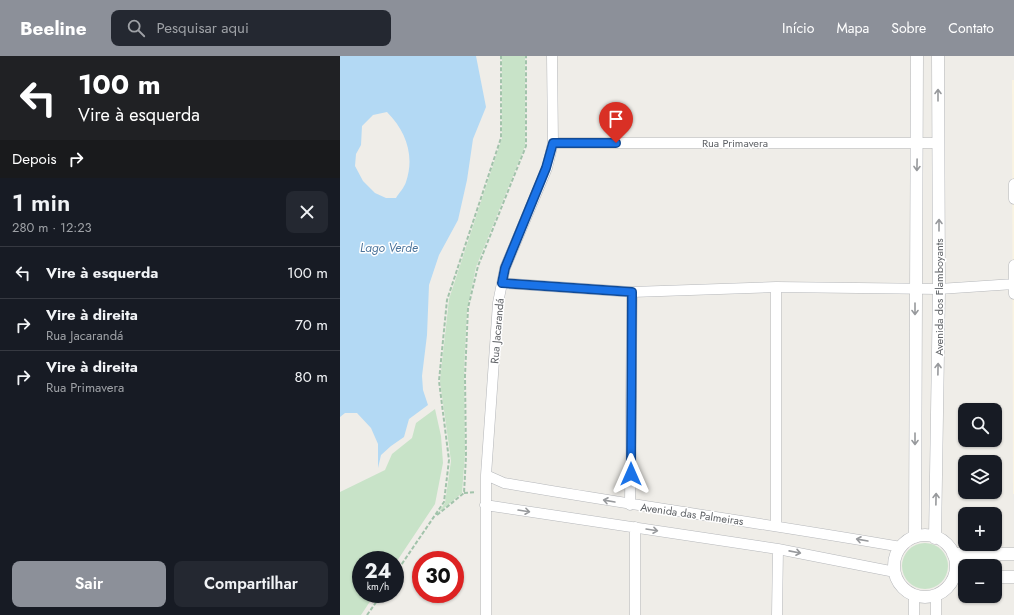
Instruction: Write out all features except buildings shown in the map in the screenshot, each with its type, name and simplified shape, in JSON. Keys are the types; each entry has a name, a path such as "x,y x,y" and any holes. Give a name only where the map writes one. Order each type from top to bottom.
{"street":[{"name":"Rua Jacarandá","path":"486,615 486,475 498,303 505,268 546,168 553,143 552,56"},
{"name":"Avenida dos Flamboyants","path":"915,537 917,56"},
{"name":"Avenida dos Flamboyants","path":"935,538 939,289 938,56"},
{"name":"Rua Primavera","path":"553,143 938,143"},
{"path":"1014,184 1014,199"},
{"path":"1014,265 1014,294"},
{"path":"502,283 632,292 776,287 939,289 1014,284"},
{"path":"776,287 776,526"},
{"path":"630,505 632,292"},
{"name":"Avenida das Palmeiras","path":"486,475 504,483 630,505 776,526 901,547"},
{"name":"Avenida das Palmeiras","path":"485,505 778,549 895,572"},
{"path":"635,527 635,615"},
{"path":"958,575 953,554 949,547 943,541 926,536 915,537 907,541 901,547 894,561 898,582 905,590 914,595 925,597 936,595 958,578"},
{"path":"777,615 778,549"},
{"path":"953,554 1014,554"},
{"path":"1002,577 1014,577"},
{"path":"914,595 914,615"},
{"path":"936,595 936,615"}],"path":[{"path":"404,561 444,502 449,460 439,382 447,300 501,138 500,56"},
{"path":"434,517 464,493 466,456 465,376 468,308 478,266 526,146 526,56"},
{"path":"367,615 376,603"}],"shaded area":[{"path":"1012,80 1014,80 1014,494 1013,494"}],"green space":[{"path":"502,56 525,56 525,146 476,267 467,310 464,369 465,454 462,493 438,513 445,503 451,461 440,381 449,299 502,138"},
{"path":"435,409 441,436 443,463 435,504 404,551 352,551 352,603 369,603 361,615 340,615 340,492 385,470 392,454 412,438 416,423"},
{"path":"920,543 930,543 938,547 944,553 948,561 948,571 944,579 938,585 930,589 920,589 912,585 906,579 902,571 902,561 906,553 912,547"}],"water":[{"name":"Lago Verde","path":"340,56 476,56 486,107 473,139 467,180 458,220 439,255 429,285 427,335 422,376 423,390 428,405 409,419 404,437 381,455 378,468 378,444 371,428 357,413 345,413 340,417","holes":["387,112 394,119 407,144 410,163 409,172 403,188 396,198 386,198 375,193 363,181 355,166 356,154 361,145 362,126 373,115"]}],"route":[{"path":"616,143 553,143 546,168 505,268 502,283 632,292 631,474"}]}
